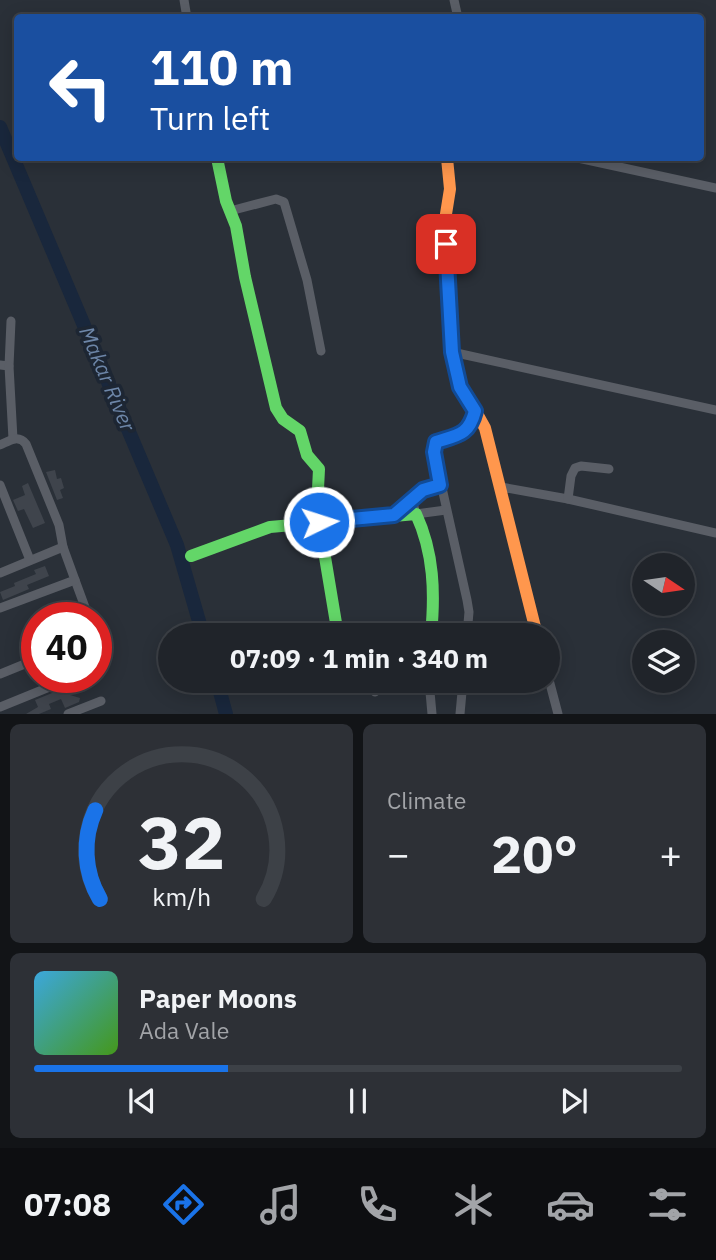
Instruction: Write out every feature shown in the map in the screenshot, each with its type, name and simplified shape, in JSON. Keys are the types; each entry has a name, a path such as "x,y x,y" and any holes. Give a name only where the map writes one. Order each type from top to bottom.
{"street":[{"path":"218,161 236,226 245,277 276,408 283,419 300,431 307,455 318,469 316,492 319,522 336,623"},
{"path":"447,161 450,189 446,214 446,244 452,352 460,387 475,411 478,427 501,487 534,623"},
{"path":"592,161 716,188"},
{"path":"230,211 276,199 284,202 307,280 321,351"},
{"path":"10,321 5,365 13,439"},
{"path":"452,352 716,410"},
{"path":"468,623 467,600 434,452 436,442 478,427"},
{"path":"0,445 13,439 23,440 30,452 59,525 63,547 83,602"},
{"path":"568,499 570,476 575,468 581,466 609,469"},
{"path":"0,485 30,560"},
{"path":"394,515 423,490 440,485"},
{"path":"501,487 568,499 716,533"},
{"path":"412,500 424,530 430,556 434,601 432,623"},
{"path":"191,556 262,529 446,510"},
{"path":"0,573 63,547"},
{"path":"0,608 75,580"},
{"path":"0,674 21,665"},
{"path":"0,707 35,693"},
{"path":"430,693 432,714"},
{"path":"460,714 462,693"},
{"path":"552,693 558,714"},
{"path":"68,714 102,701"}],"building":[{"path":"55,470 57,479 61,478 64,488 60,490 63,498 57,500 46,472"},
{"path":"28,483 45,523 33,528 24,509 18,511 13,500 25,495 22,486"},
{"path":"45,566 49,576 27,585 29,589 3,600 0,592 36,574 34,570"},
{"path":"52,693 80,698 79,702 65,708 61,699 49,704 51,709 39,714 26,714 38,707 35,700"}],"waterway":[{"name":"Makar River","path":"0,127 14,160"},
{"name":"Makar River","path":"14,161 177,545 200,623"},
{"name":"Makar River","path":"220,693 226,714"}],"traffic: fast":[{"path":"218,161 226,201 236,226 245,277 276,408 283,419 300,431 307,455 319,469 317,509 336,623"},
{"path":"191,556 270,527 416,514 430,558 432,623"}],"traffic: slow":[{"path":"447,161 450,189 446,214 446,244 452,352 456,376 485,428 534,623"}],"route":[{"path":"319,522 394,515 423,490 440,485 434,452 436,442 464,432 471,426 475,411 460,387 452,352 446,244"}]}
